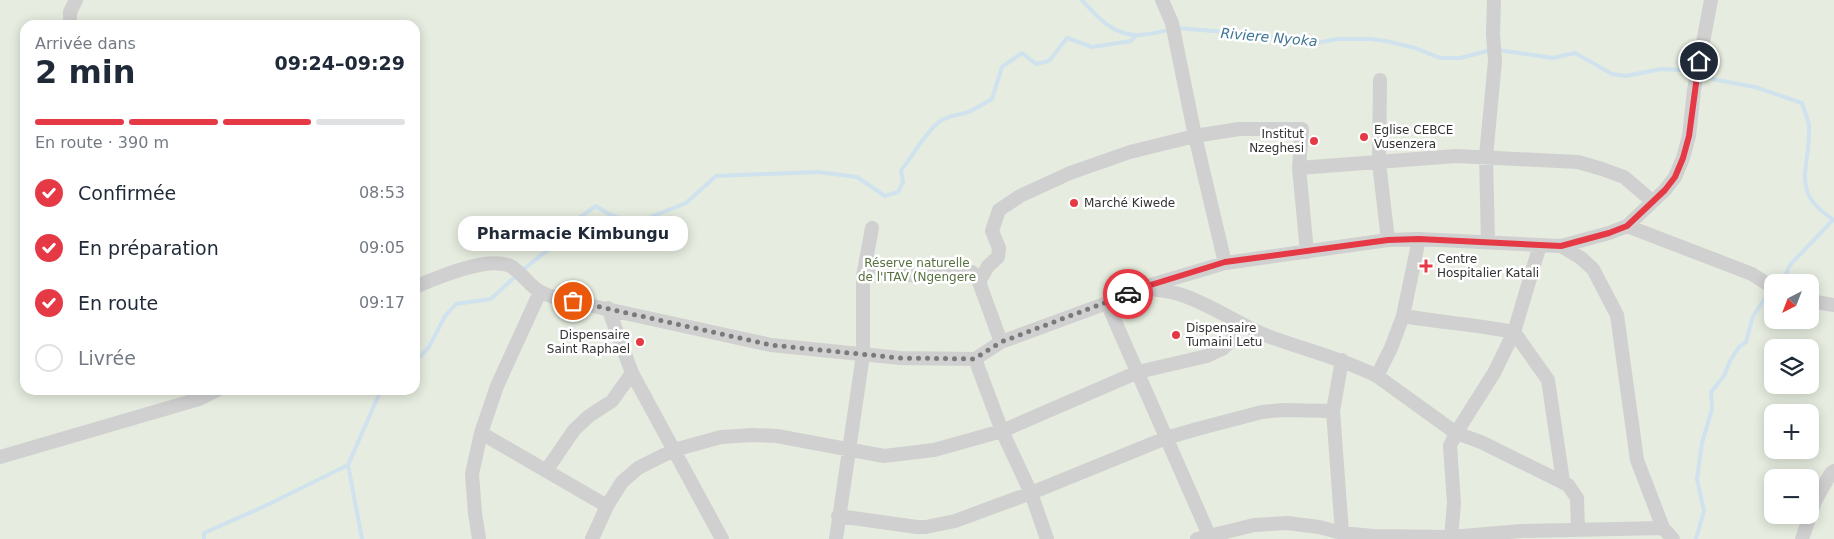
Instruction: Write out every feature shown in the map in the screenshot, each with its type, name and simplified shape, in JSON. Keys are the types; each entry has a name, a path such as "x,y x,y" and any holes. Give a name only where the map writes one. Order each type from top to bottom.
{"street":[{"path":"70,20 70,12 76,0"},
{"path":"1162,0 1174,29 1195,136 1225,262"},
{"path":"1488,242 1486,156 1494,61 1494,0"},
{"path":"420,285 446,273 481,265 497,264 510,266 540,292 556,298 771,345 900,358 974,359 1001,342 1144,287 1225,262 1388,240 1419,239 1561,246 1627,226 1665,190 1675,177 1689,136 1694,90 1711,0"},
{"path":"1380,80 1379,163 1388,240"},
{"path":"979,282 988,266 998,257 999,248 992,231 999,210 1020,196 1070,173 1130,152 1195,136 1239,129 1302,129 1298,168 1307,252"},
{"path":"1298,168 1456,156 1578,162 1624,177 1652,201"},
{"path":"1627,226 1752,274 1764,281"},
{"path":"836,539 863,355 863,276 872,228"},
{"path":"1377,376 1403,316 1419,239"},
{"path":"1451,538 1454,502 1450,446 1456,433 1494,373 1514,332 1540,245"},
{"path":"1561,246 1581,258 1593,269 1618,314 1637,460 1663,528 1673,539"},
{"path":"863,276 972,272 979,282 1001,342"},
{"path":"1144,287 1181,295 1214,309 1265,335 1342,360 1377,376 1456,433 1482,442 1568,484 1578,498 1578,530"},
{"path":"479,539 472,474 482,433 497,386 540,292"},
{"path":"1819,302 1834,305"},
{"path":"1106,303 1166,438 1203,537 1254,525 1287,523 1372,537 1451,538 1578,530 1663,528"},
{"path":"608,308 632,373 722,539"},
{"path":"1403,316 1444,323 1478,325 1514,332 1548,380 1563,481"},
{"path":"592,539 607,506 622,482 638,468 674,450 721,438 753,435 778,436 850,448 884,456 934,450 1002,431 1138,372 1207,356 1222,349 1232,340 1238,322"},
{"path":"974,359 1002,431 1031,493 1047,539"},
{"path":"1342,360 1333,411 1342,533"},
{"path":"546,471 574,430 589,416 612,400 632,373"},
{"path":"0,457 14,451 198,395"},
{"path":"838,516 926,527 955,521 1031,493 1166,438 1262,412 1283,410 1333,411"},
{"path":"482,433 607,506"},
{"path":"1802,539 1815,501 1833,474"}],"green space":[{"name":"Réserve naturelle de l'ITAV (Ngengere","path":"0,0 1834,0 1834,539 0,539"}],"waterway":[{"path":"1082,0 1106,24 1121,32 1142,35 1169,30"},
{"name":"Riviere Nyoka","path":"1176,28 1239,33 1316,43 1338,39 1369,39 1415,48 1440,58 1460,58 1491,50"},
{"path":"420,357 429,347 445,316 456,304 491,299 520,272 558,242 576,220 596,206 633,224 686,203 716,176 818,172 857,177 885,196 898,192 903,182 901,170 933,127 942,120 968,112 992,99 1002,67 1022,53 1036,64 1049,61 1067,38 1092,47 1131,41 1136,35"},
{"name":"Riviere Nyoka","path":"1498,50 1553,58 1575,53 1612,74 1626,76 1661,69 1682,70 1717,80 1755,87 1802,103 1809,126 1805,178 1806,189 1811,199 1820,209 1834,220"},
{"path":"1786,274 1790,265 1833,220"},
{"path":"1696,539 1704,511 1697,479 1702,443 1712,409 1711,392 1724,376 1730,361 1739,347 1746,342 1753,316 1764,300"},
{"path":"362,539 348,465 379,395"},
{"path":"204,539 204,533 265,506 348,465"}],"way so far":[{"path":"573,301 771,345 900,358 974,359 1001,342 1128,294"}],"place":[{"name":"Eglise CEBCE Vusenzera","path":"1364,137"},
{"name":"Institut Nzeghesi","path":"1314,141"},
{"name":"Marché Kiwede","path":"1074,203"},
{"name":"Centre Hospitalier Katali","path":"1426,266"},
{"name":"Pharmacie Kimbungu","path":"573,301"},
{"name":"Dispensaire Tumaini Letu","path":"1176,335"},
{"name":"Dispensaire Saint Raphael","path":"640,342"}],"route":[{"path":"1128,294 1144,287 1225,262 1388,240 1419,239 1561,246 1627,226 1665,190 1675,177 1689,136 1699,61"}]}
